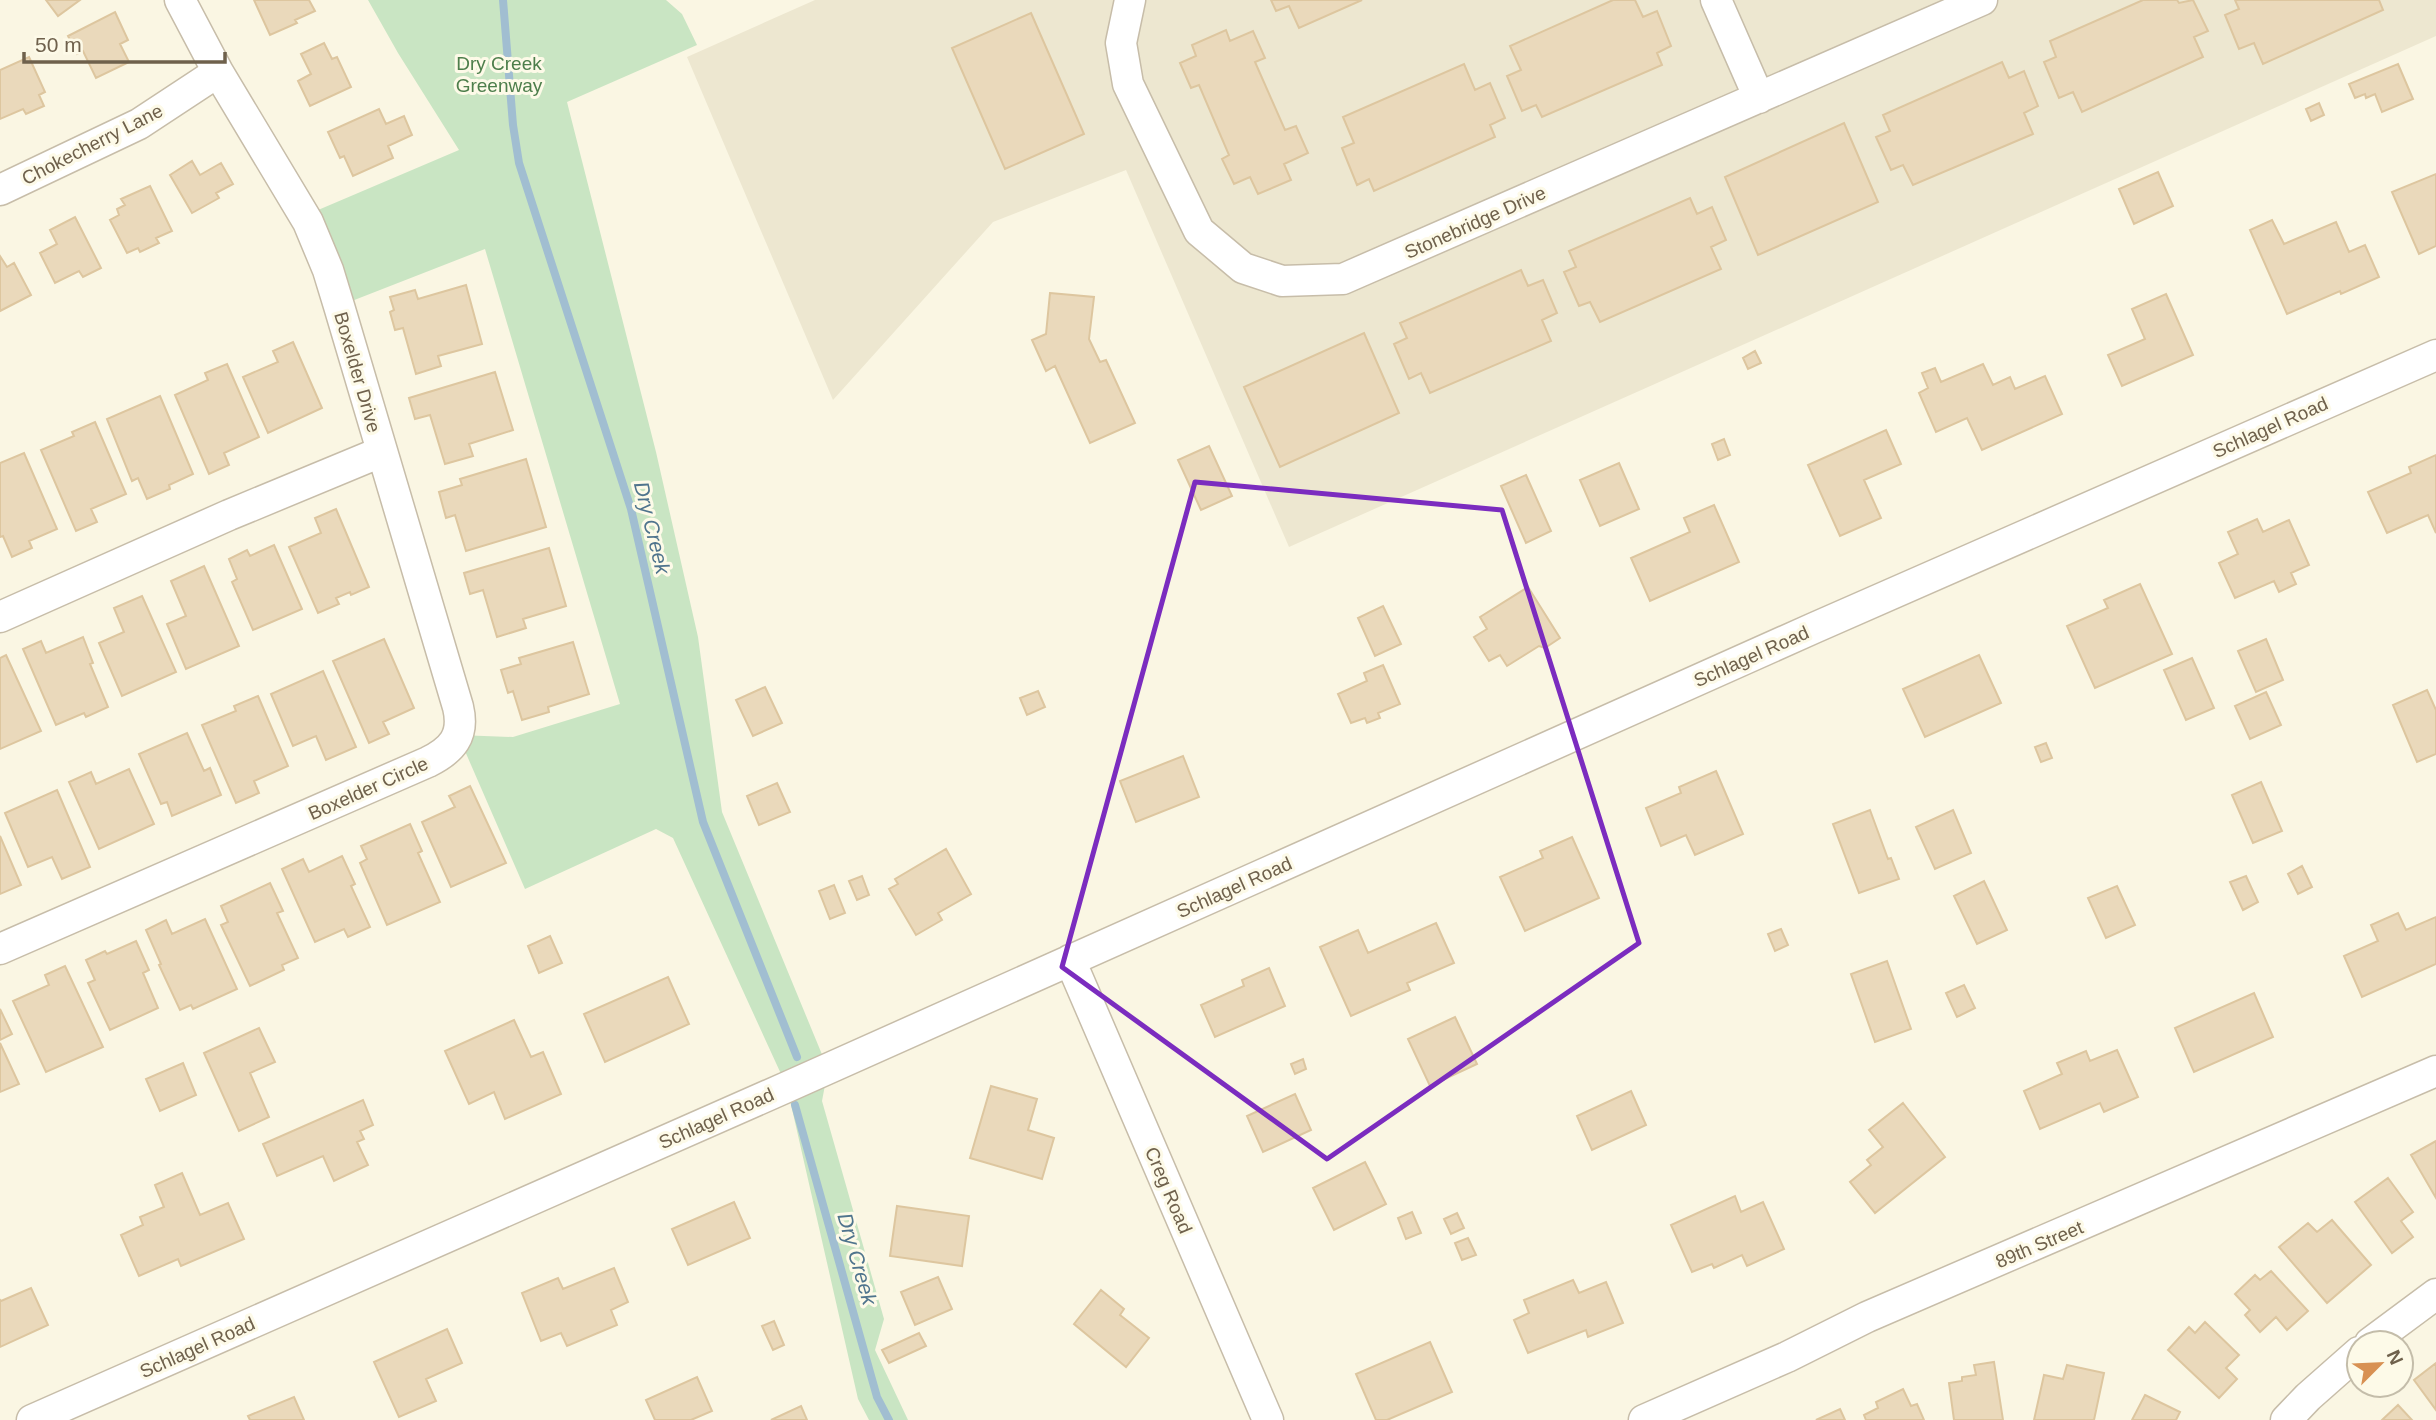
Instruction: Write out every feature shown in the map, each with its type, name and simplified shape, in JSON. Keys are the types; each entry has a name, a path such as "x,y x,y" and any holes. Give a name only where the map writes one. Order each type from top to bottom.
{"street":[{"name":"Boxelder Drive","path":"0,617 381,452 340,306 312,229 218,72 180,0"},
{"name":"Stonebridge Drive","path":"1130,0 1121,43 1128,84 1199,231 1243,268 1282,281 1343,279 1982,0"},
{"path":"1716,0 1759,98"},
{"name":"Chokecherry Lane","path":"0,190 139,124 218,72"},
{"name":"Schlagel Road","path":"32,1420 2436,355"},
{"name":"Boxelder Circle","path":"0,949 428,762 450,749 457,735 460,712 381,452"},
{"name":"Creg Road","path":"1070,960 1268,1420"},
{"name":"89th Street","path":"1644,1420 1787,1357 1867,1317 2436,1071"},
{"path":"2389,1329 2436,1294"},
{"path":"2286,1420 2345,1364"}],"highlighted area":[{"path":"1195,482 1502,510 1639,943 1327,1159 1062,967"}],"shaded area":[{"path":"815,0 2436,0 2436,36 1289,547 1126,170 993,222 833,400 687,57"}],"green space":[{"name":"Dry Creek Greenway","path":"368,0 666,0 682,14 697,45 567,102 656,452 698,637 722,812 828,1069 822,1101 884,1319 875,1350 908,1420 869,1420 858,1399 787,1087 673,838 656,829 525,889 458,735 513,737 620,704 485,249 339,306 304,216 459,150"}],"building":[{"path":"46,0 80,0 58,16"},
{"path":"254,0 309,0 315,11 295,20 297,23 270,35"},
{"path":"1271,0 1362,0 1299,28 1289,6 1276,11"},
{"path":"1613,0 1635,0 1643,17 1657,11 1671,46 1657,53 1662,65 1542,117 1536,105 1522,111 1507,76 1521,70 1510,46"},
{"path":"2143,0 2177,0 2179,3 2193,0 2208,31 2194,37 2203,57 2082,112 2073,92 2059,98 2044,62 2056,57 2050,41"},
{"path":"2235,0 2379,0 2383,10 2263,64 2254,43 2239,49 2225,15 2239,9"},
{"path":"115,12 128,40 120,44 129,62 96,78 83,51 77,54 68,36"},
{"path":"1031,13 1084,134 1005,169 952,48"},
{"path":"1226,30 1230,41 1253,31 1265,58 1255,62 1285,130 1296,126 1308,153 1284,164 1291,180 1258,194 1250,177 1234,184 1222,159 1229,155 1199,85 1191,88 1180,63 1196,56 1192,45"},
{"path":"324,43 332,59 337,57 351,87 310,106 298,81 311,74 301,54"},
{"path":"29,57 45,92 39,95 44,106 26,114 23,109 0,119 0,70"},
{"path":"2002,62 2009,78 2024,71 2038,106 2024,113 2033,134 1913,185 1903,165 1891,170 1876,137 1890,131 1883,115"},
{"path":"1464,64 1475,90 1490,83 1505,118 1490,125 1495,137 1374,191 1369,179 1357,185 1342,148 1354,143 1343,117"},
{"path":"2398,64 2413,99 2382,112 2375,94 2366,98 2365,94 2355,98 2349,84"},
{"path":"2319,103 2324,115 2311,121 2306,109"},
{"path":"379,109 386,124 404,116 412,135 388,146 393,158 353,176 344,156 340,158 328,132"},
{"path":"1844,123 1878,202 1758,255 1725,177"},
{"path":"192,161 200,175 221,163 233,184 216,193 219,198 192,213 170,175"},
{"path":"2158,172 2173,206 2134,224 2119,189"},
{"path":"2436,174 2436,246 2419,254 2392,192"},
{"path":"150,186 172,231 156,238 159,243 140,252 138,248 127,253 110,220 119,215 117,209 125,205 121,199"},
{"path":"1690,198 1697,214 1712,207 1726,240 1711,247 1721,269 1600,322 1590,302 1579,306 1564,272 1576,267 1569,251"},
{"path":"75,217 101,268 83,277 79,271 55,283 40,253 57,244 50,230"},
{"path":"2272,220 2284,244 2336,222 2349,252 2365,245 2379,277 2287,314 2250,230"},
{"path":"0,256 7,267 14,263 31,295 0,311"},
{"path":"1521,270 1528,286 1543,280 1557,313 1542,320 1551,341 1430,393 1421,373 1409,379 1394,344 1407,338 1400,323"},
{"path":"466,285 482,344 438,356 441,366 416,374 403,328 395,330 390,312 394,310 390,297 415,290 418,299"},
{"path":"1050,293 1094,297 1089,339 1100,362 1106,360 1135,423 1090,443 1055,366 1046,371 1032,340 1046,334"},
{"path":"2166,294 2193,355 2122,386 2108,355 2145,339 2132,309"},
{"path":"1364,333 1399,413 1280,467 1244,387"},
{"path":"293,342 322,408 268,433 243,377 278,362 273,351"},
{"path":"1755,351 1761,363 1748,369 1743,358"},
{"path":"227,364 259,437 224,453 229,465 209,474 175,395 208,380 205,373"},
{"path":"1983,364 1993,385 2010,377 2015,389 2045,376 2062,414 1982,450 1967,418 1936,432 1919,393 1928,388 1922,373 1935,368 1941,382"},
{"path":"495,372 513,430 469,444 473,456 445,464 430,415 415,419 409,398"},
{"path":"160,396 193,474 169,485 170,489 147,499 138,478 132,481 107,419"},
{"path":"95,422 126,494 91,509 97,522 76,531 41,450 74,436 72,432"},
{"path":"1886,430 1901,464 1864,480 1881,518 1840,536 1808,465"},
{"path":"1724,439 1730,455 1718,460 1712,444"},
{"path":"1209,446 1232,496 1201,510 1178,460"},
{"path":"24,453 57,529 29,541 32,548 12,557 3,536 0,537 0,463"},
{"path":"2436,455 2436,533 2428,515 2387,533 2368,492 2411,473 2409,467"},
{"path":"526,459 546,527 466,551 455,515 446,518 439,492 462,485 460,479"},
{"path":"1619,463 1639,509 1600,526 1580,480"},
{"path":"1526,475 1551,531 1526,543 1501,486"},
{"path":"1714,505 1739,562 1650,601 1631,558 1690,532 1684,518"},
{"path":"336,509 369,587 336,598 339,604 318,613 289,547 321,533 315,518"},
{"path":"2257,519 2263,532 2289,520 2309,565 2291,573 2296,584 2279,592 2274,581 2235,598 2219,563 2238,554 2228,532"},
{"path":"274,545 302,609 253,630 232,582 237,579 229,559 247,550 250,556"},
{"path":"549,548 566,606 523,619 526,628 497,637 483,590 470,594 464,573"},
{"path":"204,566 239,646 186,669 167,624 186,616 171,581"},
{"path":"2140,584 2172,654 2095,688 2067,626 2108,608 2104,600"},
{"path":"1528,587 1560,638 1545,648 1539,646 1507,666 1500,655 1489,661 1474,637 1487,629 1480,617"},
{"path":"142,596 176,672 122,696 99,643 124,632 114,608"},
{"path":"1383,606 1401,644 1375,656 1358,618"},
{"path":"83,637 93,663 90,664 108,707 86,717 84,713 56,725 23,649 41,641 46,653"},
{"path":"384,639 414,708 383,722 389,734 369,743 333,661"},
{"path":"2266,639 2283,680 2256,692 2238,651"},
{"path":"573,642 589,694 548,707 549,712 522,720 513,691 508,693 501,670 521,664 519,658"},
{"path":"6,655 41,731 0,749 0,658"},
{"path":"1979,655 2001,703 1925,737 1903,689"},
{"path":"2192,658 2214,708 2186,720 2164,670"},
{"path":"1383,665 1400,704 1378,713 1380,718 1367,723 1365,718 1351,723 1338,694 1367,681 1364,673"},
{"path":"323,671 356,747 326,760 316,736 293,746 271,694"},
{"path":"765,687 782,723 753,736 736,700"},
{"path":"2427,690 2436,710 2436,754 2417,762 2393,705"},
{"path":"1038,691 1045,707 1027,715 1020,698"},
{"path":"2266,692 2281,725 2250,739 2235,706"},
{"path":"258,696 288,766 254,781 259,793 236,803 202,725 236,711 234,706"},
{"path":"187,733 204,771 210,768 221,795 172,816 167,802 161,804 139,754"},
{"path":"2046,743 2052,758 2041,762 2035,747"},
{"path":"1183,756 1199,797 1136,822 1120,781"},
{"path":"129,769 154,824 99,849 69,782 91,772 96,784"},
{"path":"1716,771 1743,834 1695,855 1686,835 1661,846 1646,808 1681,793 1679,787"},
{"path":"2261,782 2282,831 2253,843 2232,795"},
{"path":"777,783 790,812 759,825 747,796"},
{"path":"470,786 506,863 451,887 422,822 455,807 449,796"},
{"path":"57,790 90,867 62,879 52,857 28,867 5,813"},
{"path":"1870,810 1888,859 1891,858 1899,879 1859,893 1833,824"},
{"path":"1953,810 1971,853 1935,869 1916,827"},
{"path":"410,824 422,851 418,853 440,902 387,925 360,863 367,859 361,846"},
{"path":"0,836 21,885 0,894"},
{"path":"1572,837 1599,898 1525,931 1500,877 1543,858 1540,851"},
{"path":"946,849 971,894 938,913 942,920 916,935 889,889 898,884 895,879"},
{"path":"342,856 355,884 351,886 370,927 348,937 344,929 315,942 282,869 303,859 309,872"},
{"path":"2302,866 2312,887 2298,894 2288,874"},
{"path":"862,876 869,895 857,900 849,881"},
{"path":"2246,876 2258,902 2243,910 2230,882"},
{"path":"1984,881 2007,930 1977,944 1954,896"},
{"path":"270,883 283,911 277,913 298,958 282,965 284,970 250,986 221,925 228,922 221,906"},
{"path":"834,885 845,913 830,919 819,891"},
{"path":"2117,886 2135,925 2106,938 2088,898"},
{"path":"2398,913 2406,930 2436,917 2436,964 2362,997 2344,956 2378,941 2371,925"},
{"path":"205,919 237,989 193,1009 191,1005 180,1010 146,930 166,920 172,934"},
{"path":"1436,923 1454,963 1407,983 1410,990 1351,1016 1320,947 1358,930 1368,953"},
{"path":"1781,929 1788,945 1775,951 1768,934"},
{"path":"550,936 562,963 539,973 528,946"},
{"path":"136,941 149,970 143,973 158,1008 110,1030 88,983 95,980 86,960"},
{"path":"1887,961 1911,1029 1875,1042 1851,974"},
{"path":"65,966 103,1047 46,1072 13,1001 49,985 45,975"},
{"path":"1269,968 1285,1006 1215,1037 1201,1005 1244,986 1242,980"},
{"path":"668,977 689,1024 605,1062 584,1014"},
{"path":"1964,985 1975,1008 1957,1017 1946,993"},
{"path":"2254,993 2273,1037 2194,1072 2175,1028"},
{"path":"0,1009 12,1034 0,1040"},
{"path":"1455,1017 1477,1064 1430,1086 1408,1039"},
{"path":"514,1020 531,1057 543,1052 561,1094 505,1119 494,1092 469,1104 445,1051"},
{"path":"259,1028 275,1062 250,1073 269,1117 239,1131 204,1053"},
{"path":"0,1043 19,1084 0,1092"},
{"path":"2117,1050 2138,1097 2104,1112 2100,1103 2040,1129 2024,1091 2062,1074 2057,1063 2086,1051 2090,1061"},
{"path":"1303,1059 1306,1069 1295,1074 1291,1064"},
{"path":"183,1063 196,1095 160,1111 146,1079"},
{"path":"991,1086 1037,1099 1028,1130 1054,1138 1042,1179 970,1158"},
{"path":"1631,1091 1646,1125 1592,1150 1577,1116"},
{"path":"1295,1094 1311,1130 1263,1152 1247,1116"},
{"path":"363,1100 373,1125 360,1131 364,1139 357,1142 368,1165 334,1181 323,1156 277,1176 263,1144"},
{"path":"1903,1103 1945,1157 1875,1213 1850,1182 1871,1165 1867,1160 1883,1147 1869,1130"},
{"path":"2436,1141 2436,1198 2411,1155"},
{"path":"1365,1162 1386,1204 1334,1230 1313,1188"},
{"path":"182,1173 200,1215 228,1203 244,1239 181,1266 178,1259 139,1276 121,1235 143,1225 140,1217 164,1207 155,1185"},
{"path":"2388,1178 2413,1212 2401,1221 2413,1237 2392,1253 2355,1202"},
{"path":"1735,1196 1741,1212 1763,1202 1784,1249 1747,1266 1742,1255 1714,1268 1712,1264 1692,1272 1671,1225"},
{"path":"734,1202 750,1238 688,1265 672,1229"},
{"path":"897,1206 969,1216 962,1266 890,1256"},
{"path":"1412,1212 1421,1233 1406,1239 1398,1218"},
{"path":"1457,1213 1464,1228 1451,1234 1444,1219"},
{"path":"2332,1220 2371,1265 2327,1303 2279,1247 2308,1223 2317,1232"},
{"path":"1468,1238 1476,1255 1462,1260 1455,1243"},
{"path":"614,1268 628,1302 611,1310 617,1325 567,1346 561,1333 541,1341 522,1293 558,1278 563,1289"},
{"path":"2271,1271 2308,1311 2287,1330 2276,1317 2260,1332 2245,1315 2250,1310 2235,1294 2255,1275 2260,1280"},
{"path":"938,1277 952,1309 915,1325 901,1292"},
{"path":"1573,1280 1579,1293 1606,1282 1623,1323 1588,1337 1586,1330 1528,1353 1514,1320 1529,1313 1524,1300"},
{"path":"31,1288 48,1325 0,1347 0,1300"},
{"path":"1101,1290 1124,1309 1120,1315 1149,1338 1126,1367 1074,1324"},
{"path":"774,1321 784,1345 773,1350 762,1326"},
{"path":"2205,1322 2239,1355 2226,1368 2237,1379 2219,1398 2168,1350 2189,1327 2195,1333"},
{"path":"447,1329 462,1363 426,1379 436,1401 399,1417 374,1362"},
{"path":"919,1333 926,1346 889,1363 882,1350"},
{"path":"1430,1342 1452,1392 1387,1420 1376,1420 1356,1374"},
{"path":"1994,1362 2003,1420 1954,1420 1949,1383 1976,1375 1974,1365"},
{"path":"2436,1363 2436,1410 2415,1381"},
{"path":"2067,1365 2104,1373 2094,1420 2034,1420 2044,1375 2063,1379"},
{"path":"697,1377 712,1411 691,1420 655,1420 646,1400"},
{"path":"1903,1389 1911,1406 1917,1404 1924,1420 1866,1420 1864,1415 1878,1408 1876,1402"},
{"path":"2145,1395 2180,1412 2176,1420 2132,1420"},
{"path":"294,1397 304,1420 250,1420 248,1416"},
{"path":"2398,1405 2412,1420 2382,1420"},
{"path":"801,1406 807,1420 771,1420"},
{"path":"1840,1409 1845,1420 1816,1420"}],"waterway":[{"name":"Dry Creek","path":"503,0 513,125 519,163 631,509 703,822 797,1057"},
{"name":"Dry Creek","path":"795,1105 877,1397 889,1420"}]}
